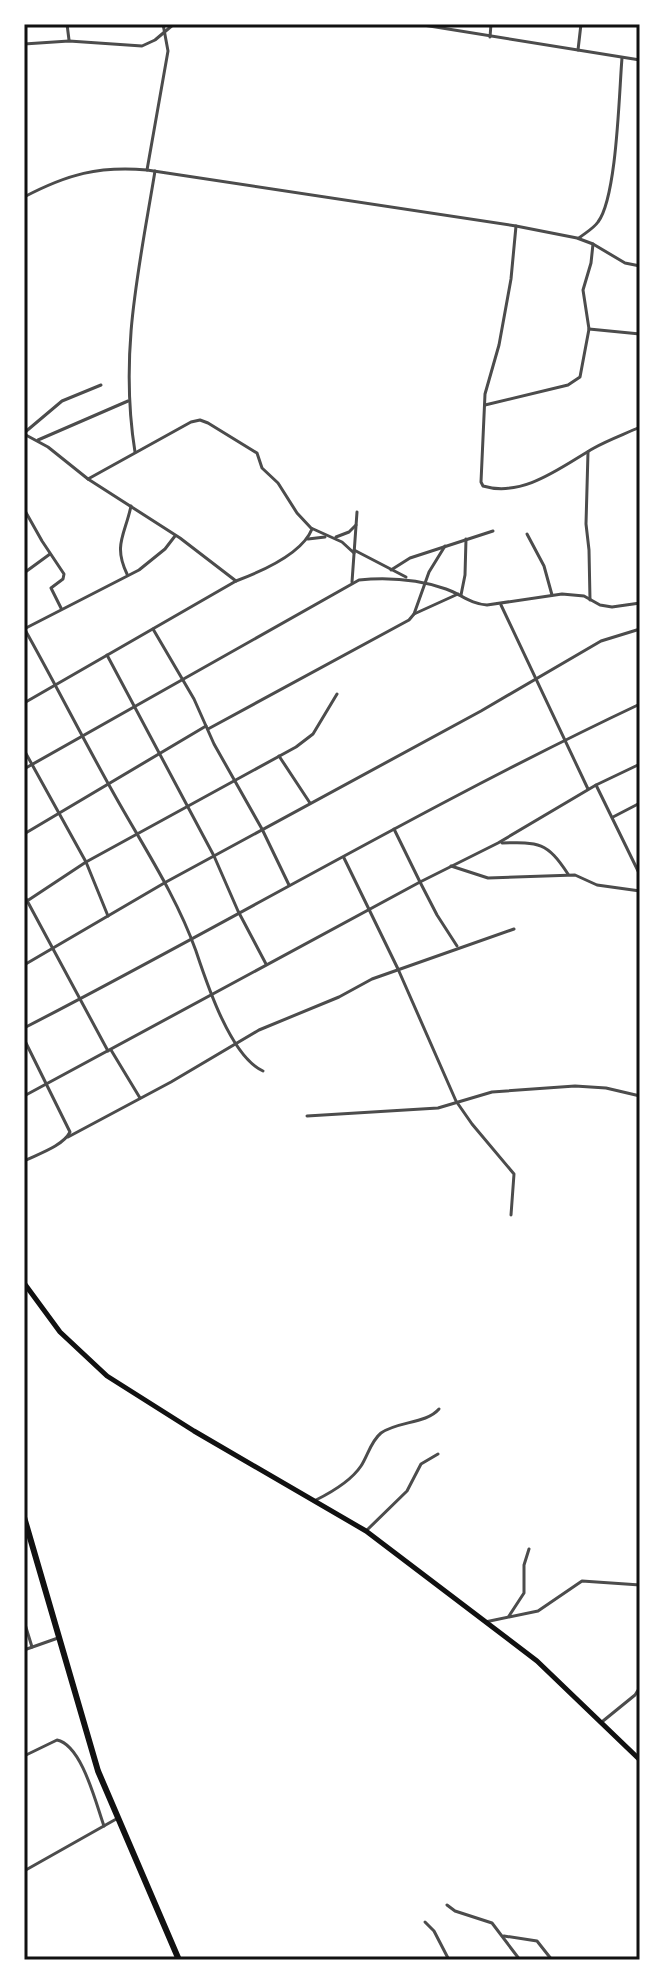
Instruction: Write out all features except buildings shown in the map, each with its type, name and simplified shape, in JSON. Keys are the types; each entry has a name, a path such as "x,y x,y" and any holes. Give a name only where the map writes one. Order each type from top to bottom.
{"highway":[{"path":"24,1517 98,1771 179,1960"}],"main road":[{"path":"24,1283 60,1332 107,1376 194,1431 366,1531 560,1680 640,1760"}],"street":[{"path":"67,24 69,41"},
{"path":"147,170 167,57 163,24"},
{"path":"24,44 69,41 142,46 155,40 174,24"},
{"path":"421,24 640,60"},
{"path":"490,37 491,24"},
{"path":"578,50 581,24"},
{"path":"577,238 599,221 605,207 622,58"},
{"path":"24,197 71,175 92,170 155,170 577,238 625,263 640,266"},
{"path":"135,452 128,401 129,337 155,170"},
{"path":"516,226 511,279 496,357 487,383 483,486 499,489 518,487 561,469 640,427"},
{"path":"485,405 576,381 583,372 589,329 583,290 593,244"},
{"path":"589,329 640,334"},
{"path":"101,385 62,401 24,433 236,581"},
{"path":"38,440 128,401"},
{"path":"88,479 191,422 200,420 257,453 262,468 278,483 297,513 312,529 410,579 475,604 501,605 552,595 578,595 612,607 640,603"},
{"path":"588,452 586,524 590,600"},
{"path":"127,575 119,558 119,546 131,506"},
{"path":"24,509 64,574 63,579 51,588 61,608"},
{"path":"352,582 357,512"},
{"path":"24,703 236,581 263,570 308,539 345,535 356,525"},
{"path":"308,539 312,529"},
{"path":"391,570 410,558 493,531"},
{"path":"527,534 544,566 552,595"},
{"path":"175,536 151,561 24,629 136,834 166,882 211,995 236,1043 256,1068 263,1071"},
{"path":"459,596 465,575 466,539"},
{"path":"414,614 431,568 445,546"},
{"path":"24,573 51,554"},
{"path":"24,769 352,582 410,579"},
{"path":"24,834 158,753 395,629 414,614 459,596"},
{"path":"501,605 588,789"},
{"path":"153,629 183,680 289,885"},
{"path":"24,965 166,882 481,711 601,641 640,629"},
{"path":"107,655 189,806 267,966"},
{"path":"25,902 86,862 236,782 313,734 337,694"},
{"path":"24,1028 238,911 640,704"},
{"path":"24,750 86,862 108,916"},
{"path":"279,756 310,804"},
{"path":"24,1096 498,843 588,789 640,764"},
{"path":"596,785 640,875"},
{"path":"613,817 640,803"},
{"path":"394,829 437,915 457,946"},
{"path":"498,843 544,845 569,875"},
{"path":"344,858 398,969 456,1101 514,1174 511,1215"},
{"path":"451,866 488,878 569,875 597,885 640,891"},
{"path":"24,895 79,1000 140,1098"},
{"path":"24,1161 259,1030 398,969 457,946 514,929"},
{"path":"24,1039 70,1132 68,1137"},
{"path":"307,1116 438,1108 492,1092 585,1086 640,1096"},
{"path":"316,1500 354,1474 378,1436 393,1427 430,1417 439,1409"},
{"path":"366,1531 407,1491 421,1464 438,1454"},
{"path":"509,1616 524,1593 524,1565 529,1549"},
{"path":"485,1622 538,1611 582,1581 640,1585"},
{"path":"24,1621 32,1647"},
{"path":"24,1650 58,1638"},
{"path":"603,1721 635,1695 640,1687"},
{"path":"24,1756 57,1740 68,1745 77,1756 104,1826"},
{"path":"24,1871 118,1818"},
{"path":"447,1905 455,1911 485,1919 504,1936 520,1960"},
{"path":"425,1922 434,1931 449,1960"},
{"path":"504,1936 537,1941 552,1960"}]}
